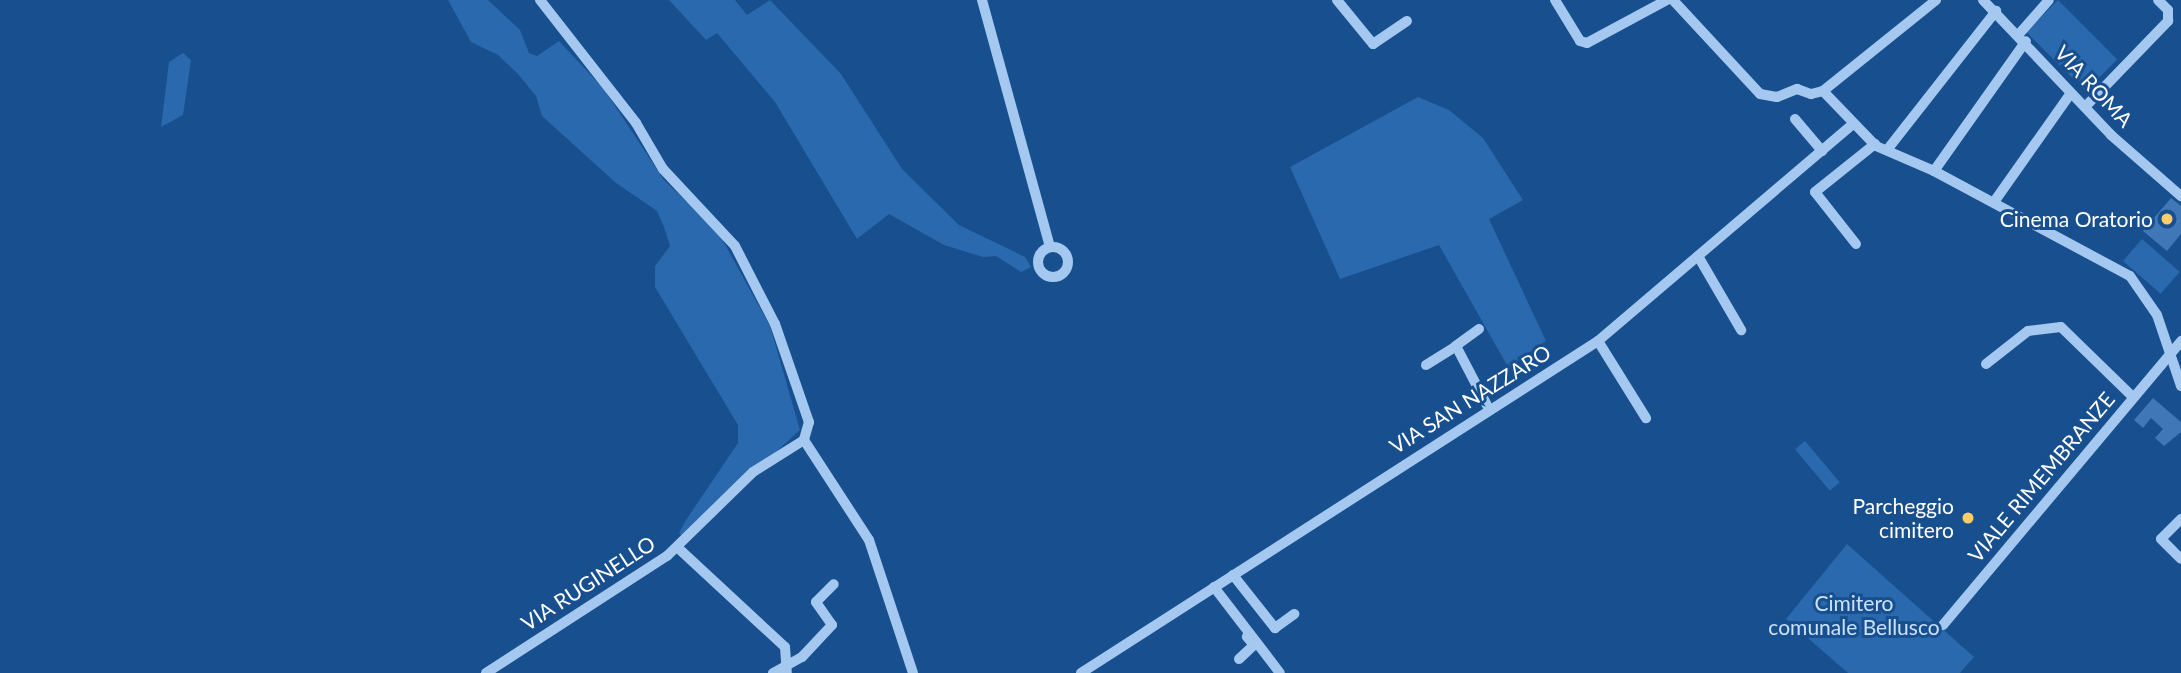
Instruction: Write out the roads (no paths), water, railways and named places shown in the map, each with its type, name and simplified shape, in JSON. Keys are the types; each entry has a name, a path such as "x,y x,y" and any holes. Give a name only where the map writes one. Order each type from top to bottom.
{"street":[{"path":"540,0 619,102 663,169 713,218 744,262 775,324 809,422 804,440 870,540 913,673"},
{"path":"982,0 1050,247"},
{"path":"1337,0 1373,44 1407,21"},
{"path":"1555,0 1580,41 1587,43 1667,0"},
{"path":"1673,0 1760,94 1777,97 1797,89 1811,94 1823,91 1936,0"},
{"name":"VIA ROMA","path":"1983,0 2023,38 2085,107 2179,189"},
{"path":"1934,170 2049,0"},
{"path":"2085,107 2132,62 2168,21 2168,10 2158,0"},
{"path":"1887,150 1996,11"},
{"path":"2123,52 2132,62"},
{"path":"1823,91 1875,145 1934,170 2130,276 2157,315 2181,386"},
{"path":"1994,202 2071,93"},
{"path":"1795,119 1822,151"},
{"name":"VIA SAN NAZZARO","path":"1081,673 1598,341 1853,124"},
{"path":"1856,244 1815,192 1875,145"},
{"path":"1698,256 1741,330"},
{"path":"1986,364 2028,331 2061,327 2133,397"},
{"path":"1426,365 1479,329"},
{"path":"1598,341 1646,418"},
{"name":"VIALE RIMEMBRANZE","path":"1943,625 2181,341"},
{"path":"1456,346 1489,409"},
{"name":"VIA RUGINELLO","path":"485,673 677,547 753,472 804,440"},
{"path":"2181,519 2161,539 2181,559"},
{"path":"677,547 785,647 789,661 787,673"},
{"path":"1233,575 1275,628 1294,614"},
{"path":"773,673 789,661 802,657 832,625 816,602 834,583"},
{"path":"1212,589 1254,645 1239,659"},
{"path":"1212,589 1280,673"}],"place":[{"name":"Cinema Oratorio","path":"2167,219"},
{"name":"Parcheggio cimitero","path":"1968,518"}],"park label":[{"name":"Cimitero comunale Bellusco","path":"1854,615"}]}
